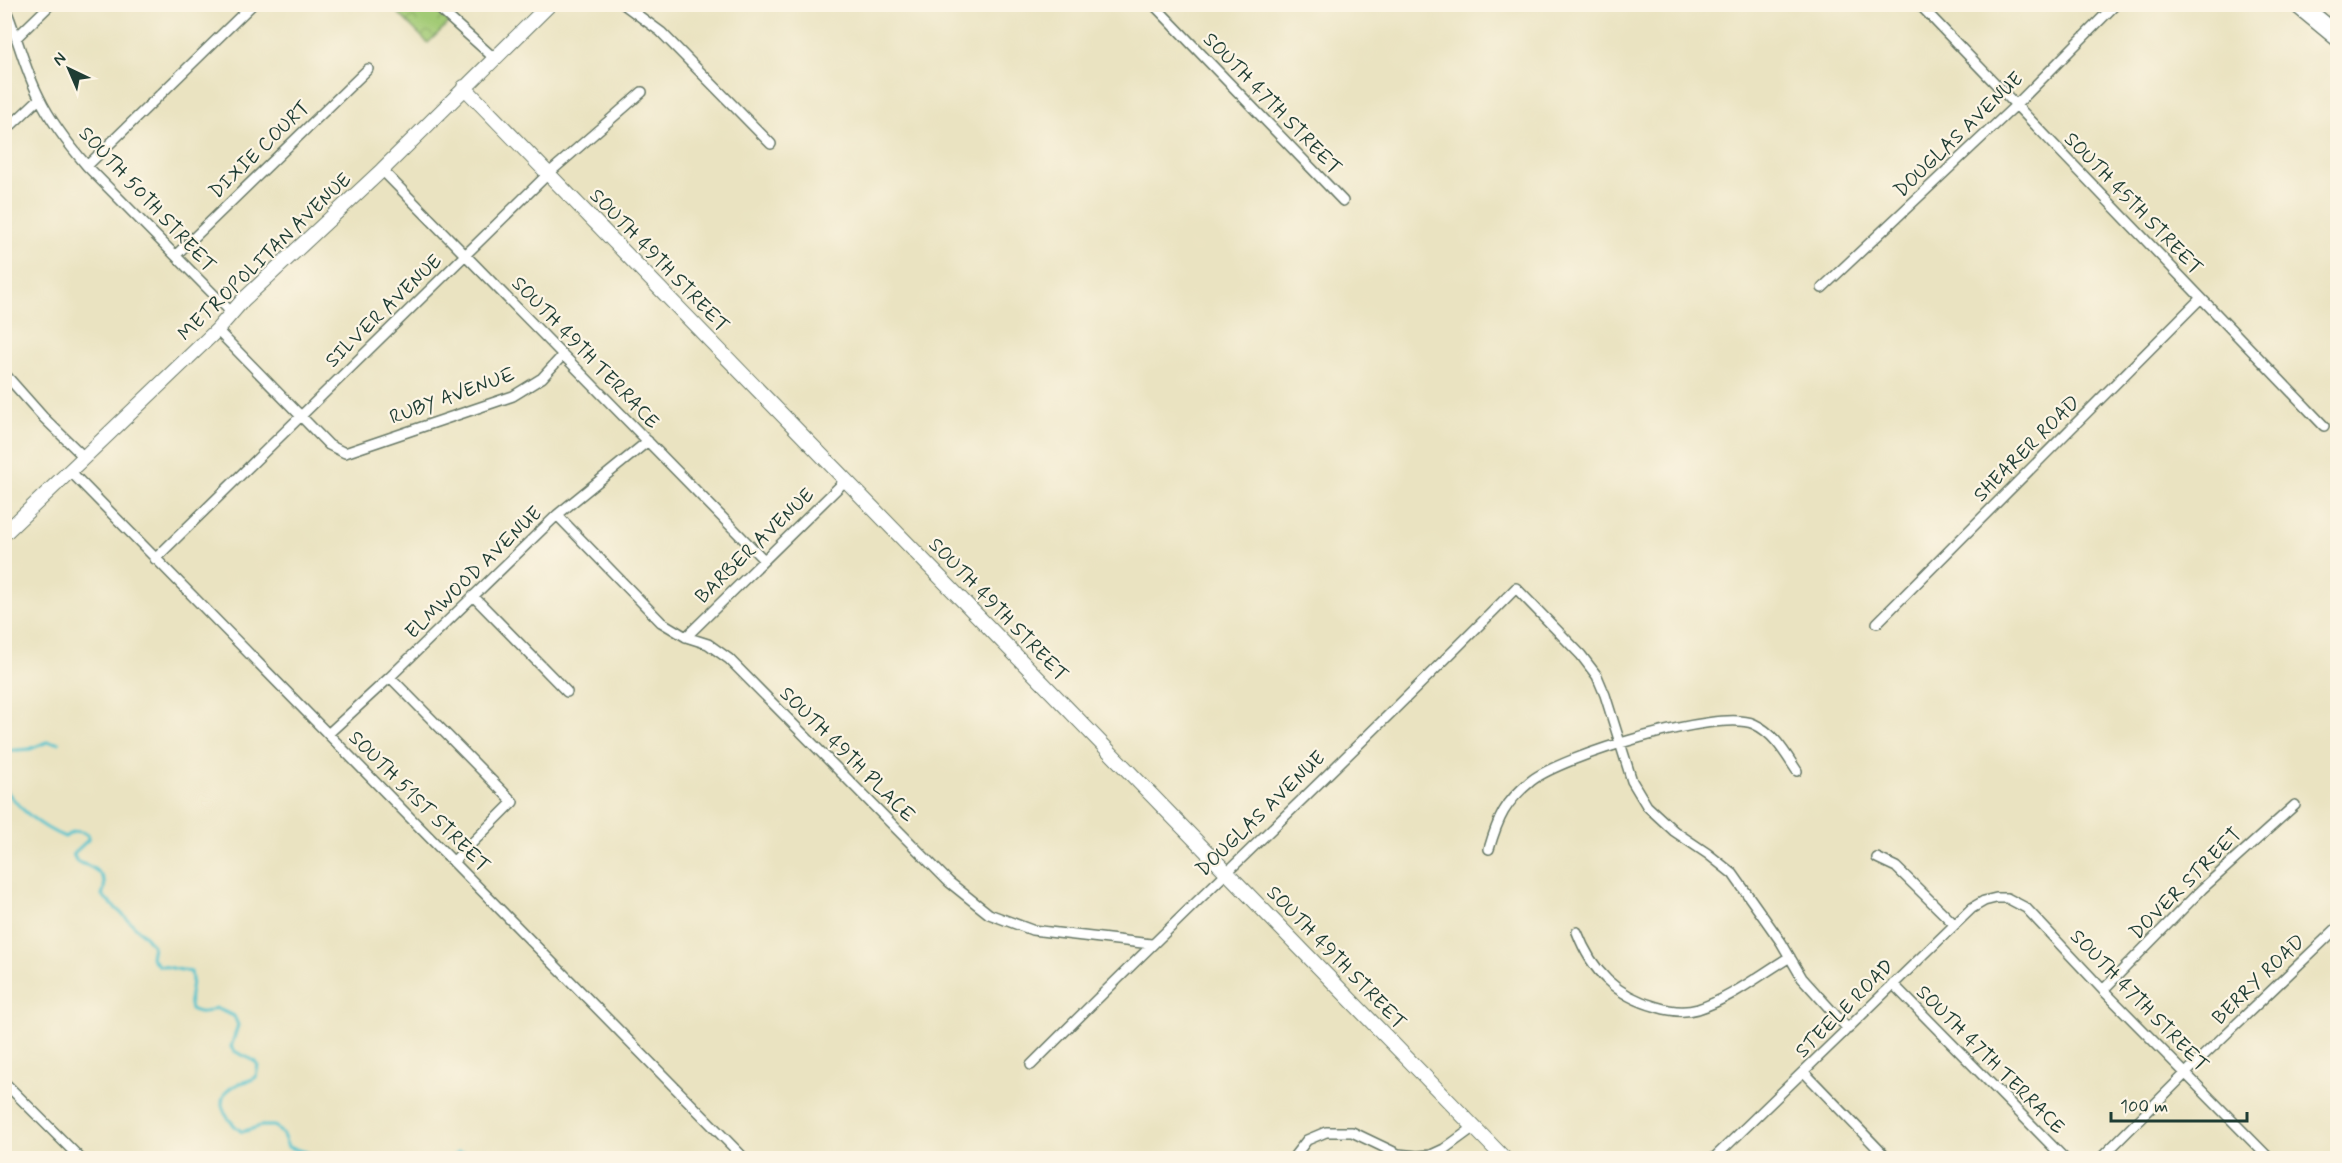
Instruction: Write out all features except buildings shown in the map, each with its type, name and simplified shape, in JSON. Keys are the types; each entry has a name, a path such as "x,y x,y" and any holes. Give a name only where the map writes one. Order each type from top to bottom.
{"highway":[{"path":"2298,4 2337,37"}],"street":[{"path":"17,37 51,4"},
{"path":"87,166 253,4"},
{"path":"434,4 494,58"},
{"name":"METROPOLITAN AVENUE","path":"4,534 382,170 550,4"},
{"path":"622,4 661,32 771,144"},
{"name":"SOUTH 47TH STREET","path":"1153,4 1343,201"},
{"name":"SOUTH 45TH STREET","path":"1918,4 2324,426"},
{"name":"DOUGLAS AVENUE","path":"1822,288 2015,106 2116,4"},
{"name":"SOUTH 50TH STREET","path":"4,5 39,99 58,129 87,166 232,313"},
{"name":"DIXIE COURT","path":"176,255 368,69"},
{"name":"SOUTH 49TH STREET","path":"464,87 1504,1158"},
{"name":"SILVER AVENUE","path":"155,559 549,173 642,92"},
{"path":"4,132 39,99"},
{"name":"SOUTH 49TH TERRACE","path":"382,170 764,560"},
{"name":"SHEARER ROAD","path":"1877,623 2200,299"},
{"path":"217,330 301,416"},
{"name":"RUBY AVENUE","path":"301,416 329,445 345,453 513,396 542,378 563,355"},
{"path":"4,373 43,417 84,457"},
{"name":"ELMWOOD AVENUE","path":"328,734 557,515 648,441"},
{"name":"SOUTH 51ST STREET","path":"70,471 744,1158"},
{"name":"BARBER AVENUE","path":"686,637 846,480"},
{"name":"SOUTH 49TH PLACE","path":"557,515 661,622 686,637 708,644 729,659 949,882 990,914 1032,930 1151,944"},
{"name":"DOUGLAS AVENUE","path":"1031,1065 1151,944 1449,656 1516,588 1597,676 1619,744"},
{"path":"473,596 567,692"},
{"path":"390,677 513,802 454,861"},
{"path":"1489,849 1498,820 1506,806 1532,781 1548,770 1619,744 1704,722 1738,720 1753,723 1781,745 1797,771"},
{"path":"1619,744 1632,781 1647,806 1674,831 1733,874 1802,978 1848,1029"},
{"name":"DOVER STREET","path":"2103,990 2202,889 2295,805"},
{"path":"1876,858 1896,867 1954,924"},
{"name":"SOUTH 47TH STREET","path":"2007,898 2026,908 2103,990 2269,1158"},
{"name":"STEELE ROAD","path":"1714,1158 1972,908 1984,901 2007,898"},
{"name":"BERRY ROAD","path":"2101,1158 2337,927"},
{"path":"1577,932 1584,950 1620,993 1639,1002 1675,1012 1707,1005 1790,957"},
{"name":"SOUTH 47TH TERRACE","path":"1893,984 2064,1158"},
{"path":"1804,1072 1887,1158"},
{"path":"4,1082 80,1158"},
{"path":"1293,1158 1307,1140 1326,1132 1353,1132 1398,1154 1431,1155 1444,1149 1474,1127"}],"green space":[{"path":"390,5 467,5 428,43"}],"waterway":[{"path":"4,751 30,749 47,742 59,743"},
{"path":"4,787 24,810 47,828 65,837 76,832 88,835 88,840 73,854 77,862 99,873 104,882 102,895 146,937 153,946 151,957 158,965 191,972 189,999 191,1009 203,1012 215,1008 234,1016 238,1025 231,1047 258,1065 256,1077 229,1089 224,1095 223,1108 230,1120 242,1132 261,1126 275,1126 283,1135 288,1147 319,1158"},
{"path":"453,1158 458,1152 495,1158"}]}
